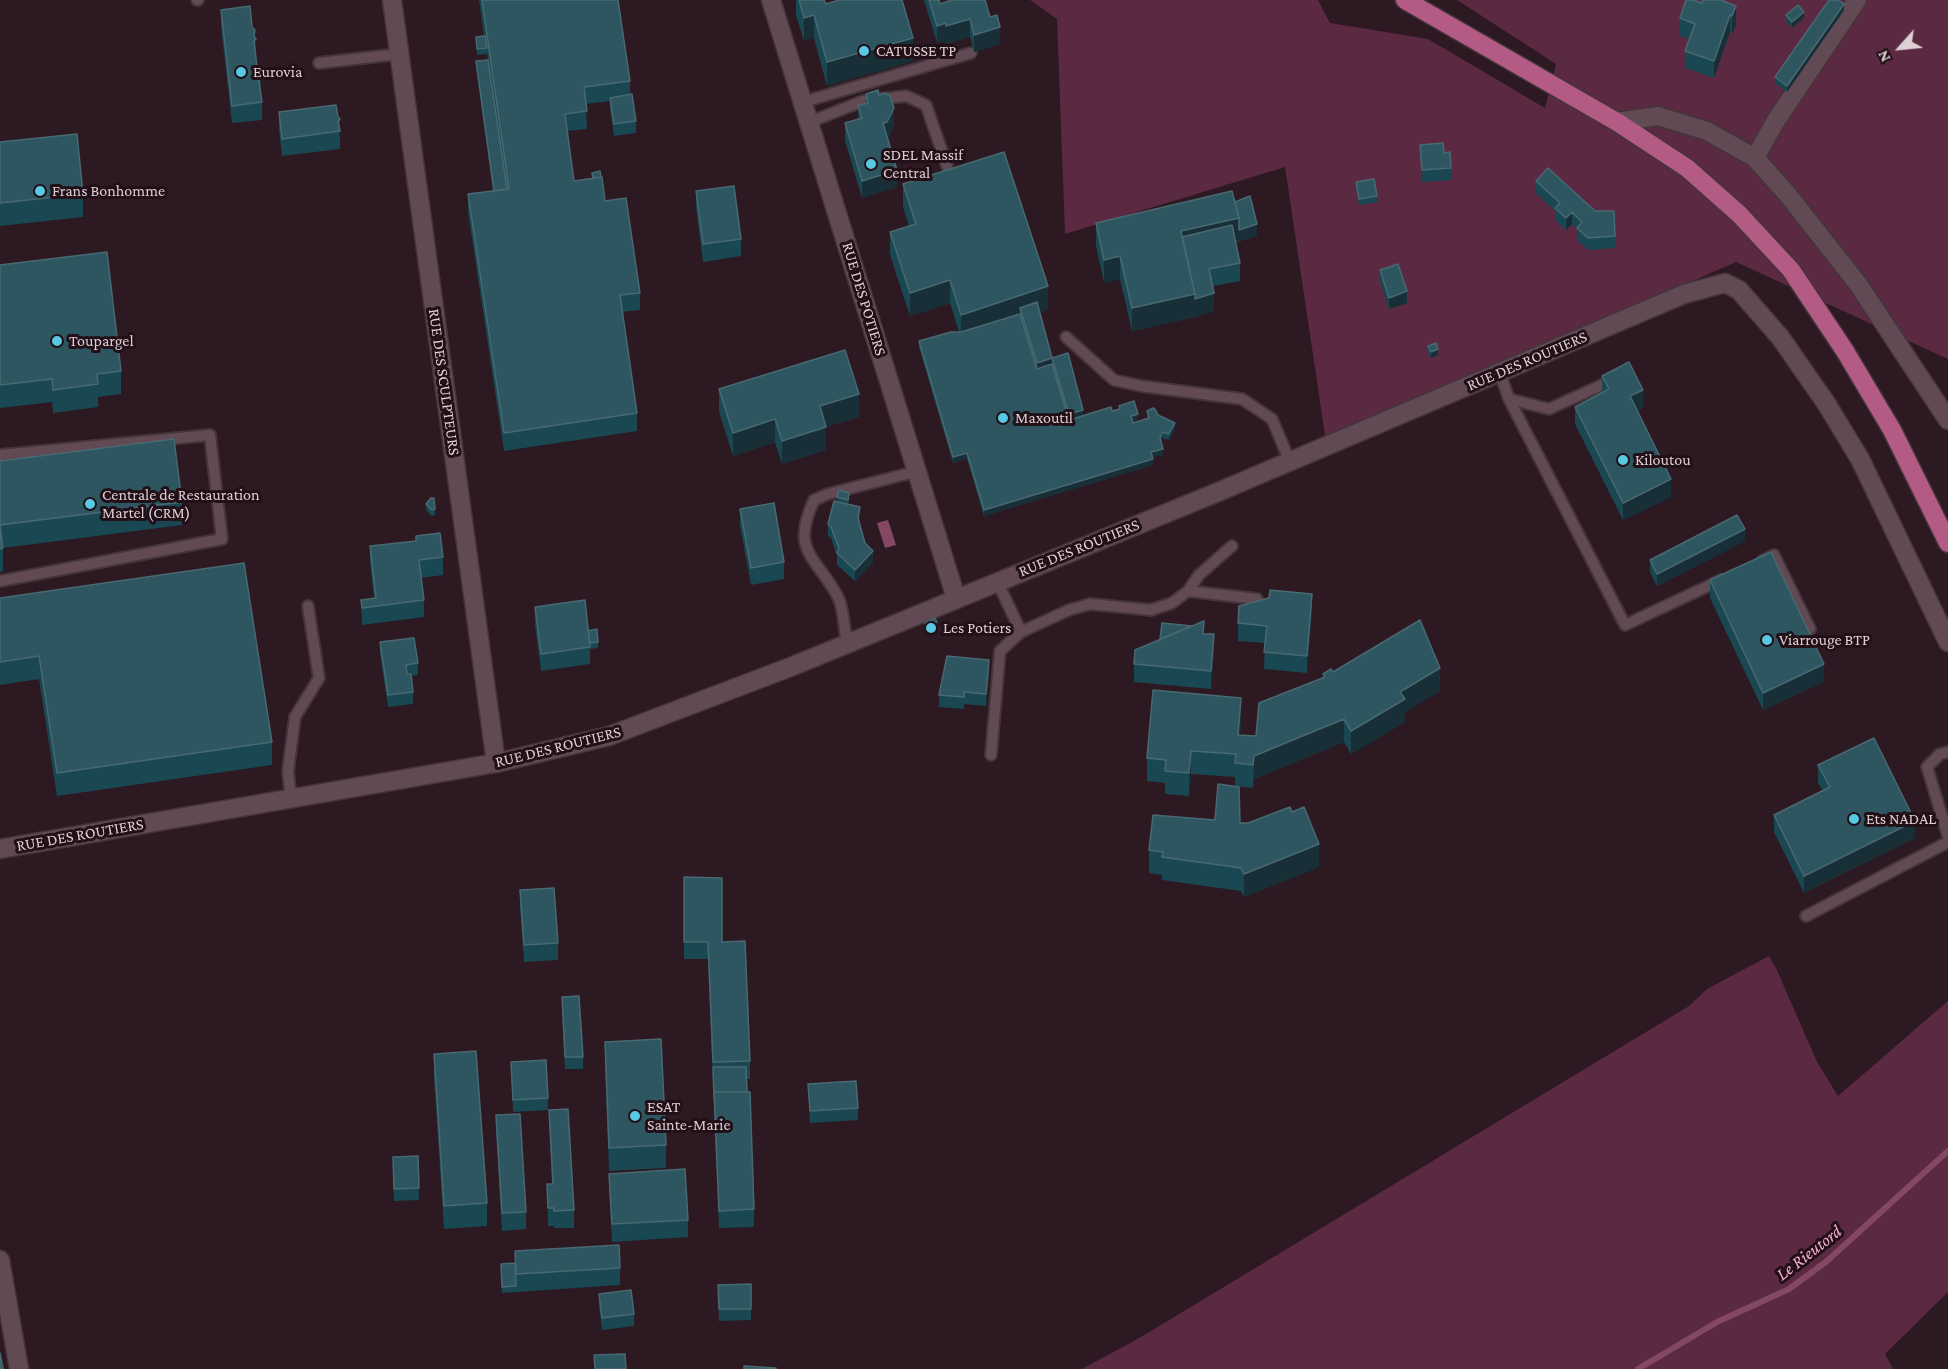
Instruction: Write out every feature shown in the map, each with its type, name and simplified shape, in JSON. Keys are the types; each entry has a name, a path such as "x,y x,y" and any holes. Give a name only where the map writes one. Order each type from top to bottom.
{"main road":[{"path":"1405,0 1617,122 1687,168 1739,214 1791,270 1845,351 1886,420 1948,543"}],"street":[{"name":"RUE DES SCULPTEURS","path":"392,0 496,763"},
{"name":"RUE DES POTIERS","path":"771,0 956,598"},
{"path":"1755,158 1775,122 1857,0"},
{"path":"1617,122 1658,116 1707,131 1755,158 1788,195 1858,284 1948,420"},
{"name":"RUE DES ROUTIERS","path":"0,849 496,763 609,736 847,643 1290,462 1684,294 1725,283 1739,290 1780,337 1826,403 1860,459 1948,642"},
{"path":"0,1260 19,1369"}],"lane":[{"path":"803,102 971,53"},
{"path":"319,63 399,54"},
{"path":"810,122 863,101 906,96 926,105 947,166"},
{"path":"1066,337 1114,380 1141,386 1242,399 1272,420 1290,462"},
{"path":"1509,399 1549,409 1630,372"},
{"path":"1500,373 1509,399 1624,625 1731,575"},
{"path":"0,455 210,435 222,539 0,581"},
{"path":"847,643 839,599 814,564 804,538 806,518 814,500 828,494 918,471"},
{"path":"991,755 1000,651 1021,632 1069,610 1089,604 1151,610 1172,603 1188,591 1199,575 1232,546"},
{"path":"1753,565 1774,555 1810,629"},
{"path":"997,581 1021,632"},
{"path":"1188,591 1257,599"},
{"path":"291,799 288,771 295,717 319,678 308,606"},
{"path":"1948,752 1940,754 1927,767 1948,836"},
{"path":"1806,916 1948,842"}],"shaded area":[{"path":"1030,0 1318,0 1330,23 1428,39 1545,108 1556,64 1457,0 1948,0 1948,359 1736,262 1326,442 1285,167 1065,234 1057,19"},
{"path":"888,520 896,545 885,548 877,523"},
{"path":"1769,956 1817,1062 1838,1096 1948,1001 1948,1292 1885,1354 1893,1369 1082,1369 1141,1337 1689,1006 1707,989"}],"building":[{"path":"482,0 618,0 630,81 584,87 587,111 565,114 574,181 602,177 605,201 626,198 640,293 620,295 637,413 504,433 468,194 509,189"},
{"path":"799,0 824,0 826,4 839,0 902,0 913,38 827,62 814,15 804,18"},
{"path":"929,0 939,0 940,4 952,0 985,0 990,17 997,15 1000,27 974,35 970,19 946,26 946,23 937,26"},
{"path":"1686,0 1702,3 1703,0 1721,0 1736,6 1732,16 1730,15 1714,61 1685,51 1695,24 1680,18"},
{"path":"1829,0 1838,0 1844,4 1787,86 1775,77"},
{"path":"1798,5 1804,12 1792,22 1786,15"},
{"name":"Eurovia","path":"250,6 252,27 255,30 257,67 260,69 262,102 232,106 221,10"},
{"path":"485,36 487,48 477,49 476,37"},
{"path":"488,60 507,189 494,191 476,61"},
{"name":"SDEL Massif Central","path":"878,90 879,95 885,93 890,96 894,108 887,122 883,123 897,170 862,181 845,123 862,118 858,106 868,103 866,94"},
{"path":"632,94 636,121 614,124 610,98"},
{"path":"336,105 340,119 338,122 340,131 282,139 279,112"},
{"name":"Frans Bonhomme","path":"77,134 83,194 0,203 0,142"},
{"path":"1443,143 1444,153 1450,152 1451,168 1422,170 1420,145"},
{"path":"1004,152 1048,286 961,315 950,280 910,293 890,232 916,224 903,184"},
{"path":"1548,168 1595,211 1614,211 1615,236 1588,238 1577,228 1582,222 1572,212 1566,218 1555,208 1560,203 1536,181"},
{"path":"600,171 601,177 593,178 592,173"},
{"path":"1374,179 1377,196 1359,199 1356,182"},
{"path":"734,186 741,239 703,244 696,191"},
{"path":"1232,191 1239,218 1181,231 1195,294 1132,308 1120,256 1104,260 1096,223"},
{"path":"1250,196 1257,224 1239,230 1235,202"},
{"path":"1232,225 1240,263 1209,269 1214,293 1195,299 1182,237"},
{"name":"Toupargel","path":"107,252 121,371 97,374 98,384 53,390 52,379 0,385 0,265"},
{"path":"1398,264 1407,291 1389,298 1380,270"},
{"path":"1037,302 1052,358 1037,363 1020,308"},
{"name":"Maxoutil","path":"1020,314 1037,369 1052,364 1069,420 1111,407 1112,411 1120,409 1119,406 1134,401 1138,414 1131,416 1133,423 1149,418 1147,411 1153,408 1158,415 1175,423 1169,434 1163,432 1160,438 1163,449 1151,452 1153,459 984,510 967,453 953,457 919,341 951,332 961,332"},
{"path":"1436,343 1438,349 1431,352 1428,346"},
{"path":"845,350 859,394 820,406 826,427 782,441 775,419 733,433 719,389"},
{"path":"1068,353 1083,410 1069,414 1052,358"},
{"name":"Kiloutou","path":"1629,362 1643,390 1630,396 1671,479 1623,503 1575,407 1609,389 1602,376"},
{"name":"Centrale de Restauration Martel (CRM)","path":"174,439 182,502 0,525 0,461"},
{"path":"839,490 849,493 848,500 837,497"},
{"path":"434,498 435,509 432,510 426,504"},
{"path":"834,501 860,507 858,518 865,543 873,551 855,570 837,553 839,548 828,524"},
{"path":"774,503 784,562 751,568 740,509"},
{"path":"1737,515 1745,529 1657,574 1650,560"},
{"path":"0,525 3,548 0,549"},
{"path":"440,533 443,557 419,560 424,600 362,608 361,600 376,598 370,546 416,541 416,536"},
{"name":"Viarrouge BTP","path":"1771,552 1824,664 1763,693 1710,580"},
{"path":"244,563 272,742 57,773 39,656 0,662 0,598"},
{"path":"1270,590 1312,594 1307,656 1264,652 1267,626 1238,623 1239,606 1269,598"},
{"path":"585,600 590,647 541,654 535,607"},
{"path":"935,618 937,622 926,626 925,623"},
{"path":"1420,620 1440,668 1400,692 1405,699 1351,731 1344,719 1254,756 1253,765 1235,763 1236,754 1191,751 1189,773 1165,771 1166,760 1147,758 1153,690 1241,698 1238,735 1256,736 1259,703 1325,677 1323,674 1331,669 1333,672"},
{"path":"1204,621 1203,634 1214,634 1211,671 1134,664 1135,650"},
{"path":"1162,623 1192,626 1160,639"},
{"path":"597,629 598,642 590,643 588,631"},
{"path":"414,638 418,663 406,665 407,674 411,674 413,692 388,695 380,642"},
{"path":"947,656 989,660 986,694 964,692 964,697 939,695"},
{"name":"Ets NADAL","path":"1874,738 1915,821 1804,876 1774,815 1830,787 1818,765"},
{"path":"1218,784 1239,787 1240,823 1248,823 1290,807 1292,812 1304,807 1319,844 1244,874 1241,868 1162,857 1163,852 1149,850 1153,815 1215,820"},
{"path":"684,877 722,878 722,942 745,941 750,1061 713,1062 708,942 684,942"},
{"path":"554,888 558,943 524,945 520,890"},
{"path":"579,996 583,1057 565,1057 562,997"},
{"name":"ESAT Sainte-Marie","path":"661,1039 666,1145 609,1148 605,1042"},
{"path":"476,1051 487,1203 444,1206 434,1054"},
{"path":"546,1060 548,1098 513,1100 511,1062"},
{"path":"713,1067 746,1067 747,1092 714,1092 714,1098"},
{"path":"856,1081 858,1108 810,1111 808,1084"},
{"path":"714,1092 750,1092 754,1209 719,1211"},
{"path":"568,1109 574,1210 554,1211 554,1208 548,1208 547,1184 553,1184 549,1110"},
{"path":"520,1114 526,1212 502,1213 496,1115"},
{"path":"418,1156 419,1188 394,1189 393,1157"},
{"path":"685,1169 688,1220 612,1224 609,1174"},
{"path":"619,1245 620,1268 516,1274 515,1251"},
{"path":"515,1263 516,1286 502,1287 501,1264"},
{"path":"751,1284 751,1309 719,1309 718,1285"},
{"path":"631,1290 634,1314 602,1318 599,1294"},
{"path":"0,1353 3,1369 0,1369"},
{"path":"625,1354 626,1369 595,1369 594,1355"},
{"path":"744,1366 776,1368 776,1369 744,1369"}],"waterway":[{"name":"Le Rieutord","path":"1638,1369 1717,1322 1789,1289 1827,1261 1948,1151"}],"place":[{"name":"CATUSSE TP","path":"864,51"},
{"name":"Eurovia","path":"241,72"},
{"name":"SDEL Massif Central","path":"871,164"},
{"name":"Frans Bonhomme","path":"40,191"},
{"name":"Toupargel","path":"57,341"},
{"name":"Maxoutil","path":"1003,418"},
{"name":"Kiloutou","path":"1623,460"},
{"name":"Centrale de Restauration Martel (CRM)","path":"90,504"},
{"name":"Les Potiers","path":"931,628"},
{"name":"Viarrouge BTP","path":"1767,640"},
{"name":"Ets NADAL","path":"1854,819"},
{"name":"ESAT Sainte-Marie","path":"635,1116"}]}
